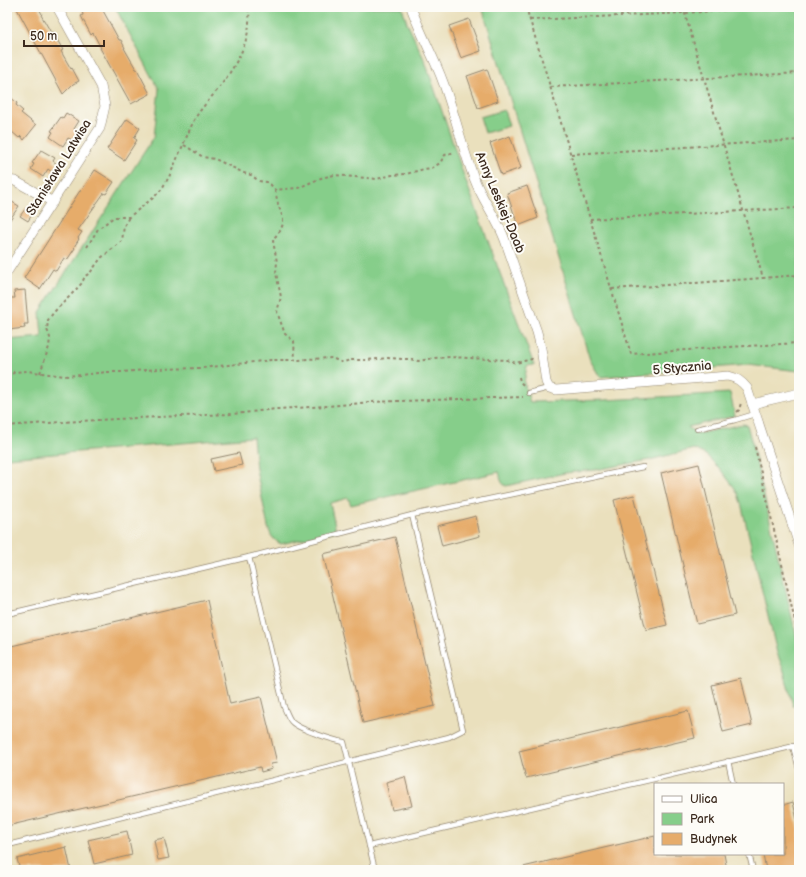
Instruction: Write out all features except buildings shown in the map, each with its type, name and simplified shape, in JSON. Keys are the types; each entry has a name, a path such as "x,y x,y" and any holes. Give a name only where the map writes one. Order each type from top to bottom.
{"street":[{"name":"Stanisława Latwisa","path":"7,272 100,128 105,106 101,86 58,7"},
{"name":"Anny Leskiej-Daab","path":"411,7 444,83 474,178 502,231 537,332 546,382 549,388"},
{"path":"7,180 15,180 53,202"},
{"name":"5 Stycznia","path":"549,388 556,390 728,376 737,378 747,388 799,545"},
{"path":"752,404 799,393"}],"lane":[{"path":"529,393 549,388"},
{"path":"697,429 755,414"},
{"path":"7,614 249,557 412,515 643,467"},
{"path":"7,844 449,737 463,730 412,515"},
{"path":"249,557 284,706 291,722 305,730 344,742 375,870"},
{"path":"369,846 799,745"},
{"path":"793,746 799,769"},
{"path":"728,761 733,783"},
{"path":"749,855 753,870"}],"path":[{"path":"40,373 49,347 50,334 47,330 48,320 82,283 85,276 90,273 101,258 122,241 124,226 129,217 161,190 169,177 194,120 236,62 248,30 250,13 245,7"},
{"path":"526,7 631,354 799,343"},
{"path":"683,7 763,278"},
{"path":"530,20 685,13 774,7"},
{"path":"550,87 799,73"},
{"path":"571,154 799,140"},
{"path":"184,145 203,157 215,159 251,175 258,181 266,181 270,183 275,190 283,218 283,224 280,231 273,241 277,262 276,273 281,298 277,312 284,334 294,342 295,360"},
{"path":"275,190 298,188 321,178 334,175 377,179 392,175 406,174 432,168 440,163 445,155 465,149"},
{"path":"590,219 799,208"},
{"path":"87,247 98,230 114,217 129,217"},
{"path":"612,289 799,276"},
{"path":"7,371 80,376 107,372 202,368 271,360 334,358 344,362 350,360 388,358 418,360 450,357 507,360 516,363 532,359 537,361 544,369"},
{"path":"7,378 15,372"},
{"path":"7,426 118,418 158,418 233,414 369,402 523,397"},
{"path":"735,414 741,406 742,400"},
{"path":"739,410 744,417"},
{"path":"755,447 799,639"}],"green space":[{"path":"115,7 402,7 407,23 425,61 464,176 534,365 527,366 524,383 530,402 605,400 730,393 735,416 688,427 697,434 743,424 747,425 799,648 799,705 793,706 784,671 777,653 738,494 720,469 706,455 694,449 649,460 595,470 565,473 506,486 502,482 499,472 351,505 348,498 330,503 336,531 281,544 272,537 268,527 256,469 253,437 7,458 7,340 42,337 40,312 154,137 159,89"},
{"path":"482,7 799,7 799,371 748,365 600,377 590,360"},
{"path":"504,110 509,126 485,133 480,117"}]}
